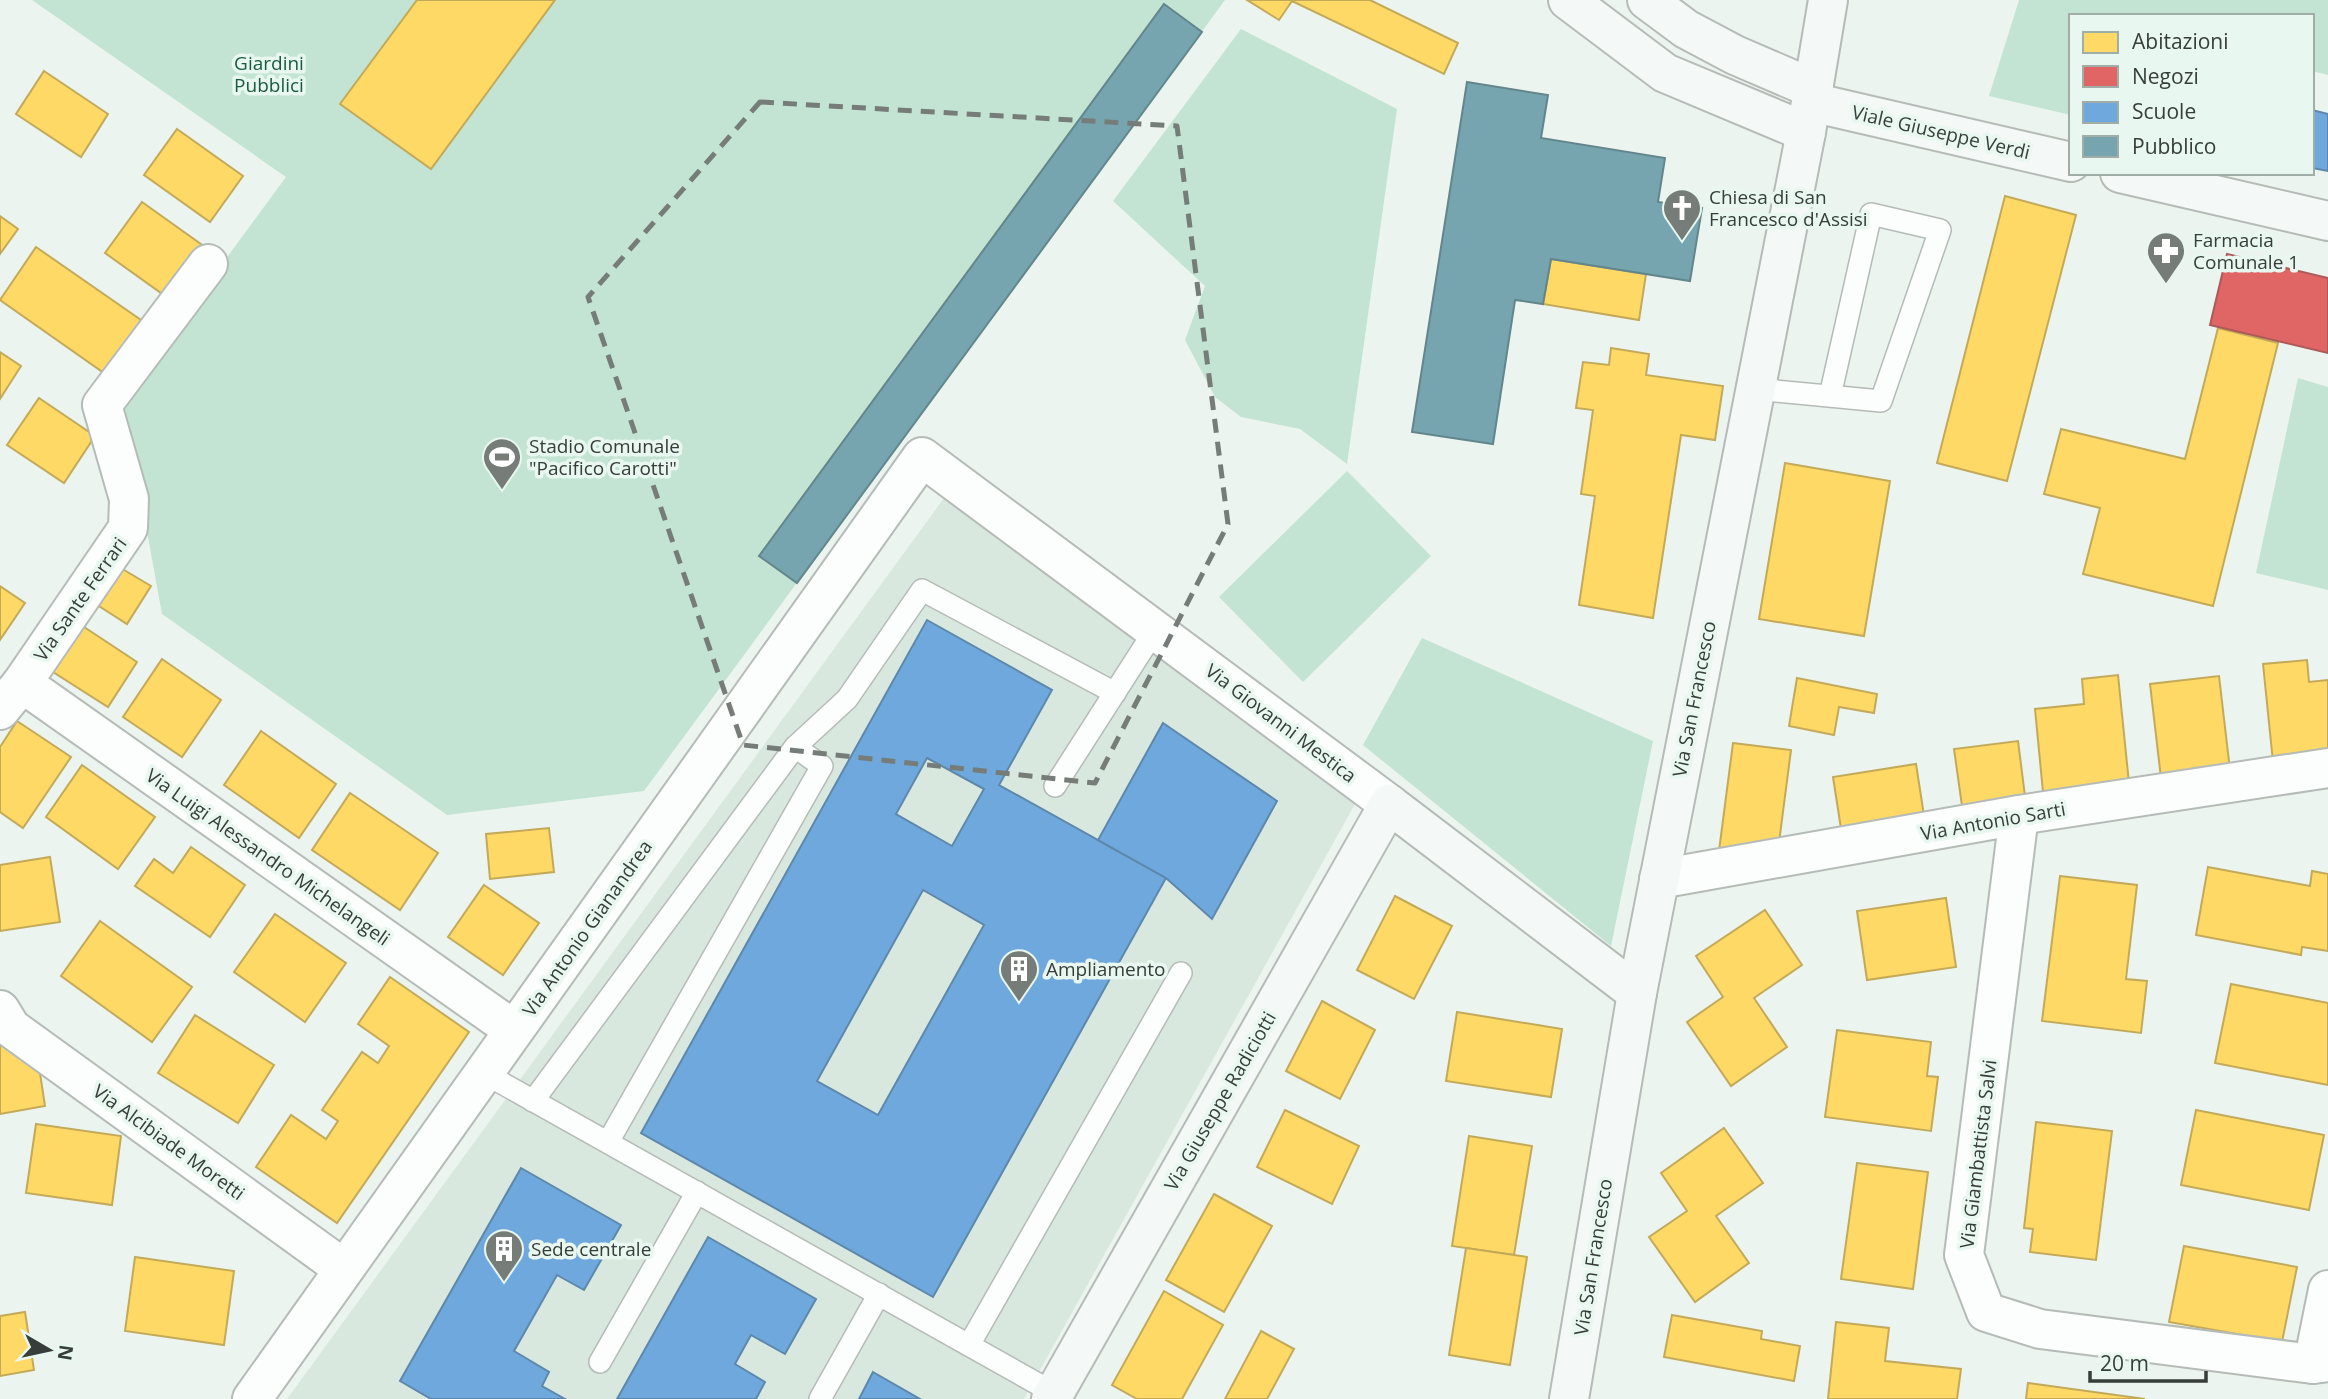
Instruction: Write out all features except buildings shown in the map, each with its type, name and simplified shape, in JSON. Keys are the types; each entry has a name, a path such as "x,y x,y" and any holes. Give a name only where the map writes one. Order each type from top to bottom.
{"street":[{"name":"Viale Giuseppe Verdi","path":"1568,0 1665,73 1810,108 2069,162"},
{"name":"Viale Giuseppe Verdi","path":"1647,0 1686,29 1723,49 1810,108"},
{"name":"Via San Francesco","path":"1569,1399 1637,993 1810,108 1828,0"},
{"path":"2129,175 2328,221"},
{"name":"Via Sante Ferrari","path":"11,696 128,528 129,499 102,405 208,264"},
{"name":"Via Giovanni Mestica","path":"922,457 1389,804 1637,993"},
{"name":"Via Antonio Gianandrea","path":"252,1399 922,457"},
{"name":"Via Luigi Alessandro Michelangeli","path":"11,696 514,1030"},
{"name":"Via Antonio Sarti","path":"1659,879 2019,816 2328,768"},
{"name":"Via Giuseppe Radiciotti","path":"1053,1396 1389,804"},
{"name":"Via Giambattista Salvi","path":"2019,816 1964,1255 1986,1312 2040,1329 2320,1363"},
{"name":"Via Alcibiade Moretti","path":"0,1010 11,1028 344,1269"},
{"path":"2320,1363 2328,1290"}],"lane":[{"path":"1755,390 1881,401 1940,230 1871,215 1830,396"},
{"path":"533,1101 795,747 847,699 922,590 1115,693"},
{"path":"1055,786 1155,630"},
{"path":"608,1142 822,766 795,747"},
{"path":"969,1345 1181,973"},
{"path":"484,1073 969,1345 1053,1396"},
{"path":"600,1362 697,1192"},
{"path":"820,1399 879,1294"}],"highlighted area":[{"path":"760,102 1177,126 1228,524 1095,783 743,745 588,297"}],"shaded area":[{"path":"944,498 1355,804 1024,1399 287,1399"}],"green space":[{"name":"Stadio Comunale \"Pacifico Carotti\"","path":"32,0 1225,0 644,791 447,815 162,614 123,399 286,177"},
{"path":"2019,0 2328,0 2328,75 2314,72 2314,14 2069,14 2069,115 1989,96"},
{"path":"1241,29 1397,109 1347,464 1300,429 1241,417 1215,397 1185,340 1205,286 1113,201"},
{"path":"2298,378 2328,387 2328,590 2256,573"},
{"path":"1347,471 1431,556 1303,682 1219,597"},
{"path":"1422,638 1653,741 1611,946 1363,745"}],"place":[{"name":"Chiesa di San Francesco d'Assisi","path":"1682,242"},
{"name":"Farmacia Comunale 1","path":"2166,285"},
{"name":"Stadio Comunale \"Pacifico Carotti\"","path":"502,491"},
{"name":"Ampliamento","path":"1019,1003"},
{"name":"Sede centrale","path":"504,1283"}],"park label":[{"name":"Giardini Pubblici","path":"269,74"}]}
